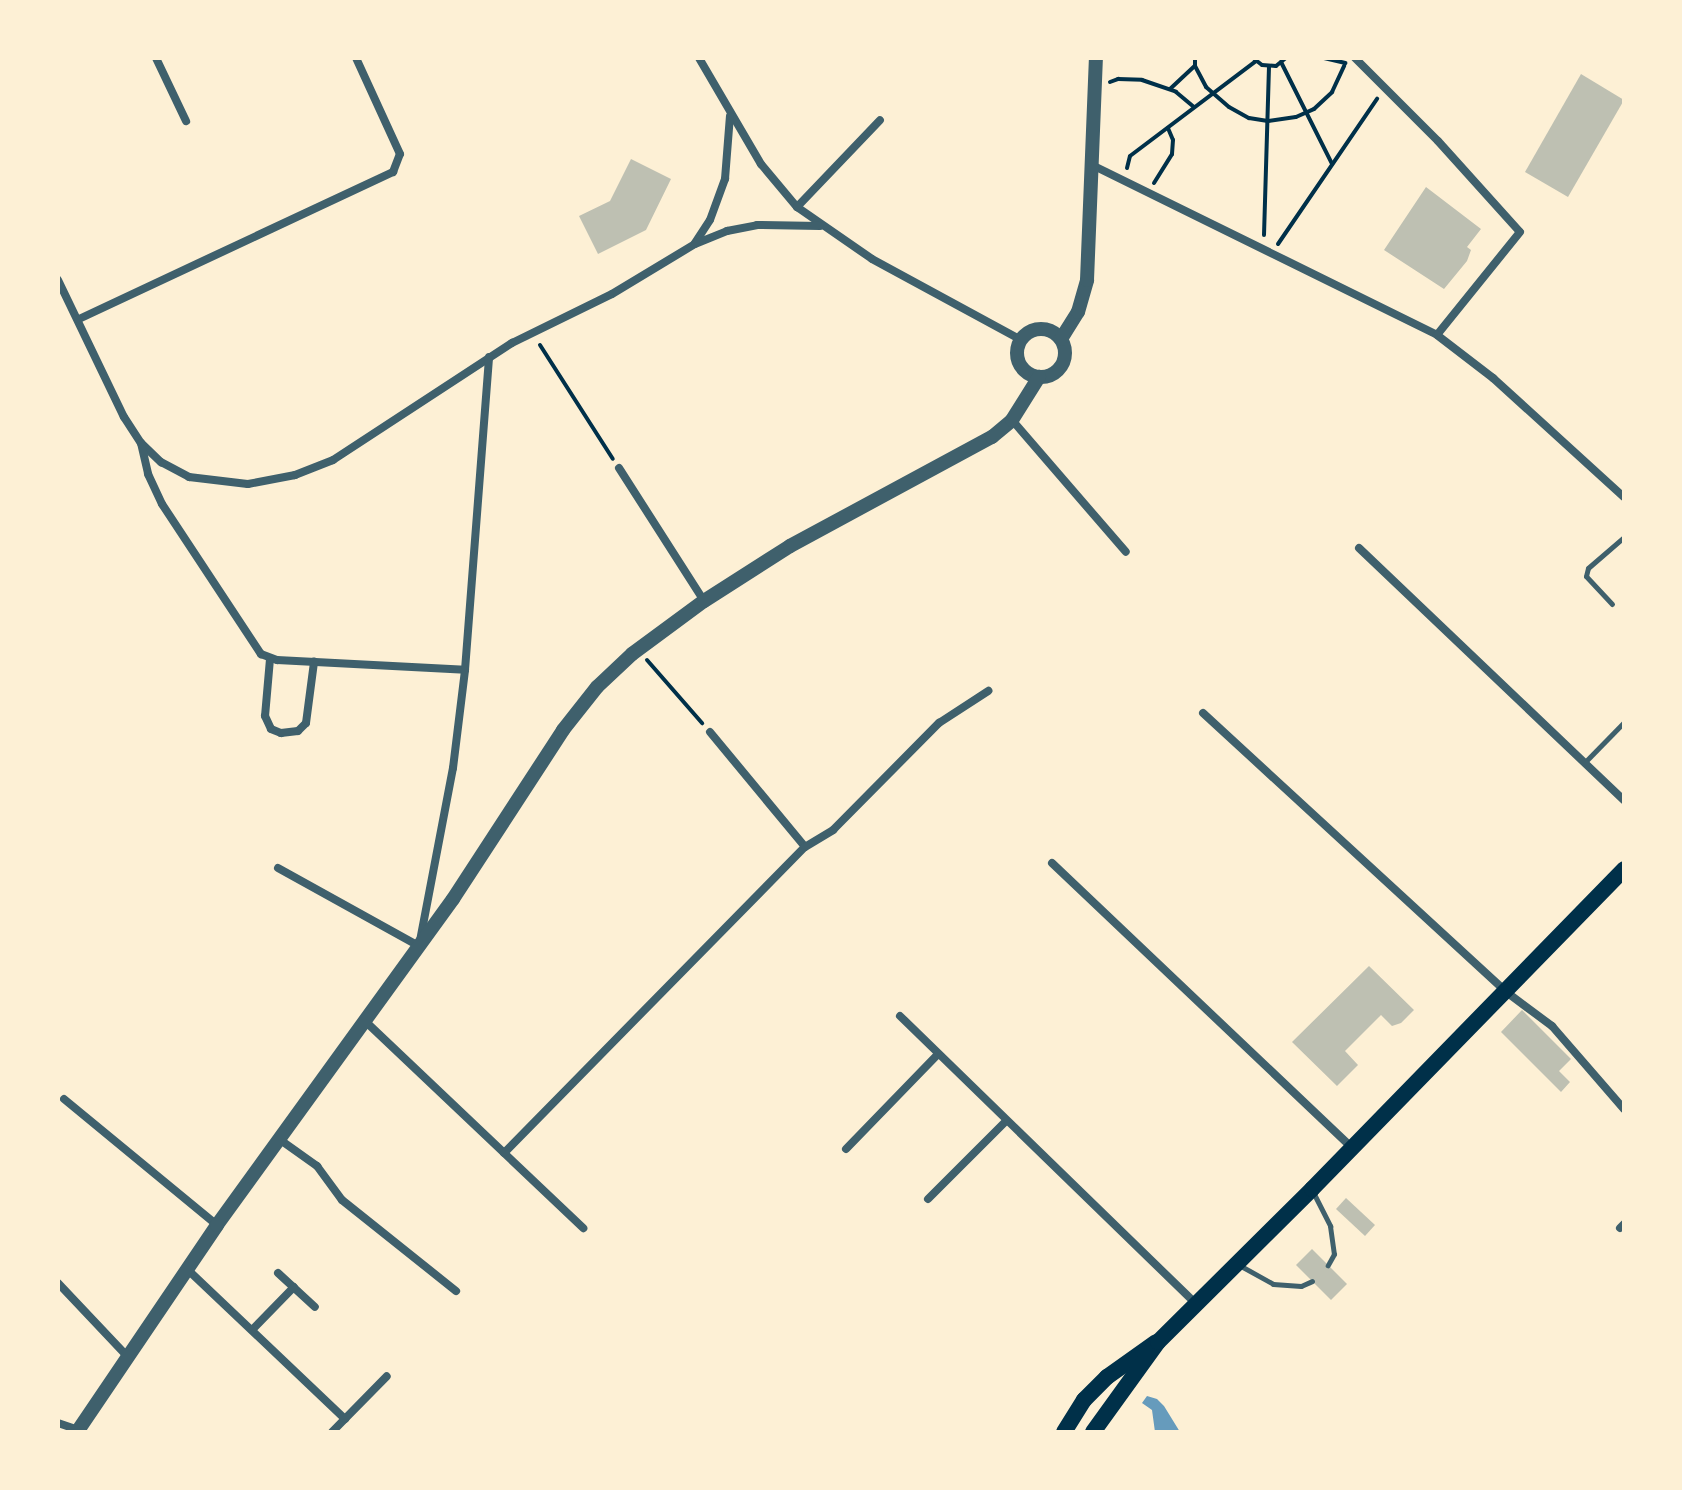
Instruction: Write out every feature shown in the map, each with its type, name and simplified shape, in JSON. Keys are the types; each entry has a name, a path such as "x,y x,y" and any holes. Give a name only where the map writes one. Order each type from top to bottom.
{"main road":[{"path":"1093,1432 1158,1342 1624,869"},
{"path":"1064,1432 1084,1400 1107,1377 1158,1342"}],"street":[{"path":"156,58 186,121"},
{"path":"79,319 393,172 400,154 356,58"},
{"path":"699,58 761,164 797,207 820,226 872,259 1021,340"},
{"path":"1061,339 1078,312 1087,280 1096,58"},
{"path":"1355,58 1438,141 1520,232 1437,335"},
{"path":"695,244 710,220 725,179 730,113"},
{"path":"797,207 880,120"},
{"path":"1092,165 1437,335 1493,378 1624,497"},
{"path":"58,280 124,417 141,443 161,462 189,477 225,484 272,481 314,469 351,450 489,357 612,294 695,244 727,231 757,225 820,226"},
{"path":"1037,329 1050,331 1061,339 1065,352 1061,365 1052,374 1039,377 1021,366 1017,353 1021,340 1037,329"},
{"path":"419,946 453,768 465,670 489,357"},
{"path":"58,1423 77,1431 126,1355 419,946 563,730 597,687 638,649 704,601 790,546 992,437 1012,420 1039,377"},
{"path":"1012,420 1126,552"},
{"path":"141,443 148,474 162,504 251,644 270,659 465,670"},
{"path":"619,468 704,601"},
{"path":"1359,548 1624,800"},
{"path":"270,659 265,716 271,729 281,733 298,731 306,723 314,662"},
{"path":"504,1153 805,847 833,830 939,723 988,691"},
{"path":"1203,713 1505,991 1552,1026 1624,1109"},
{"path":"710,732 805,847"},
{"path":"1052,863 1352,1148"},
{"path":"278,868 419,946"},
{"path":"900,1016 1196,1304"},
{"path":"365,1021 583,1228"},
{"path":"846,1149 938,1054"},
{"path":"64,1099 217,1225"},
{"path":"928,1199 1006,1121"},
{"path":"279,1139 317,1166 342,1200 456,1291"},
{"path":"187,1268 345,1419"},
{"path":"278,1273 315,1307"},
{"path":"58,1283 126,1355"},
{"path":"252,1330 294,1287"},
{"path":"332,1432 387,1376"}],"lane":[{"path":"1612,604 1586,576 1588,568 1624,537"},
{"path":"1585,762 1624,722"},
{"path":"1312,1189 1330,1226 1334,1254 1328,1265"},
{"path":"1238,1264 1273,1284 1301,1286 1312,1281"}],"path":[{"path":"1195,58 1195,66 1212,94 1242,116 1268,121 1307,113 1332,92 1344,63"},
{"path":"1130,156 1254,59 1269,66 1284,60 1332,165"},
{"path":"1170,89 1195,66"},
{"path":"1266,221 1269,66"},
{"path":"1118,79 1142,80 1170,89 1194,107"},
{"path":"1286,231 1383,92"},
{"path":"1162,171 1174,146 1168,128"},
{"path":"532,333 619,468"},
{"path":"638,649 710,732"}],"water":[{"path":"1147,1396 1157,1399 1164,1406 1180,1432 1155,1432 1152,1410 1142,1403"}],"building":[{"path":"1581,74 1624,100 1568,197 1525,172"},
{"path":"631,159 671,179 646,230 598,254 579,216 610,201"},
{"path":"1426,187 1481,229 1467,247 1471,250 1467,261 1444,289 1384,250"},
{"path":"1369,966 1414,1010 1401,1023 1392,1026 1381,1015 1345,1051 1358,1065 1337,1086 1292,1042"},
{"path":"1522,1010 1571,1059 1559,1071 1570,1082 1561,1092 1501,1032"},
{"path":"1346,1198 1375,1225 1365,1236 1336,1209"},
{"path":"1312,1249 1347,1284 1331,1300 1296,1265"}]}
